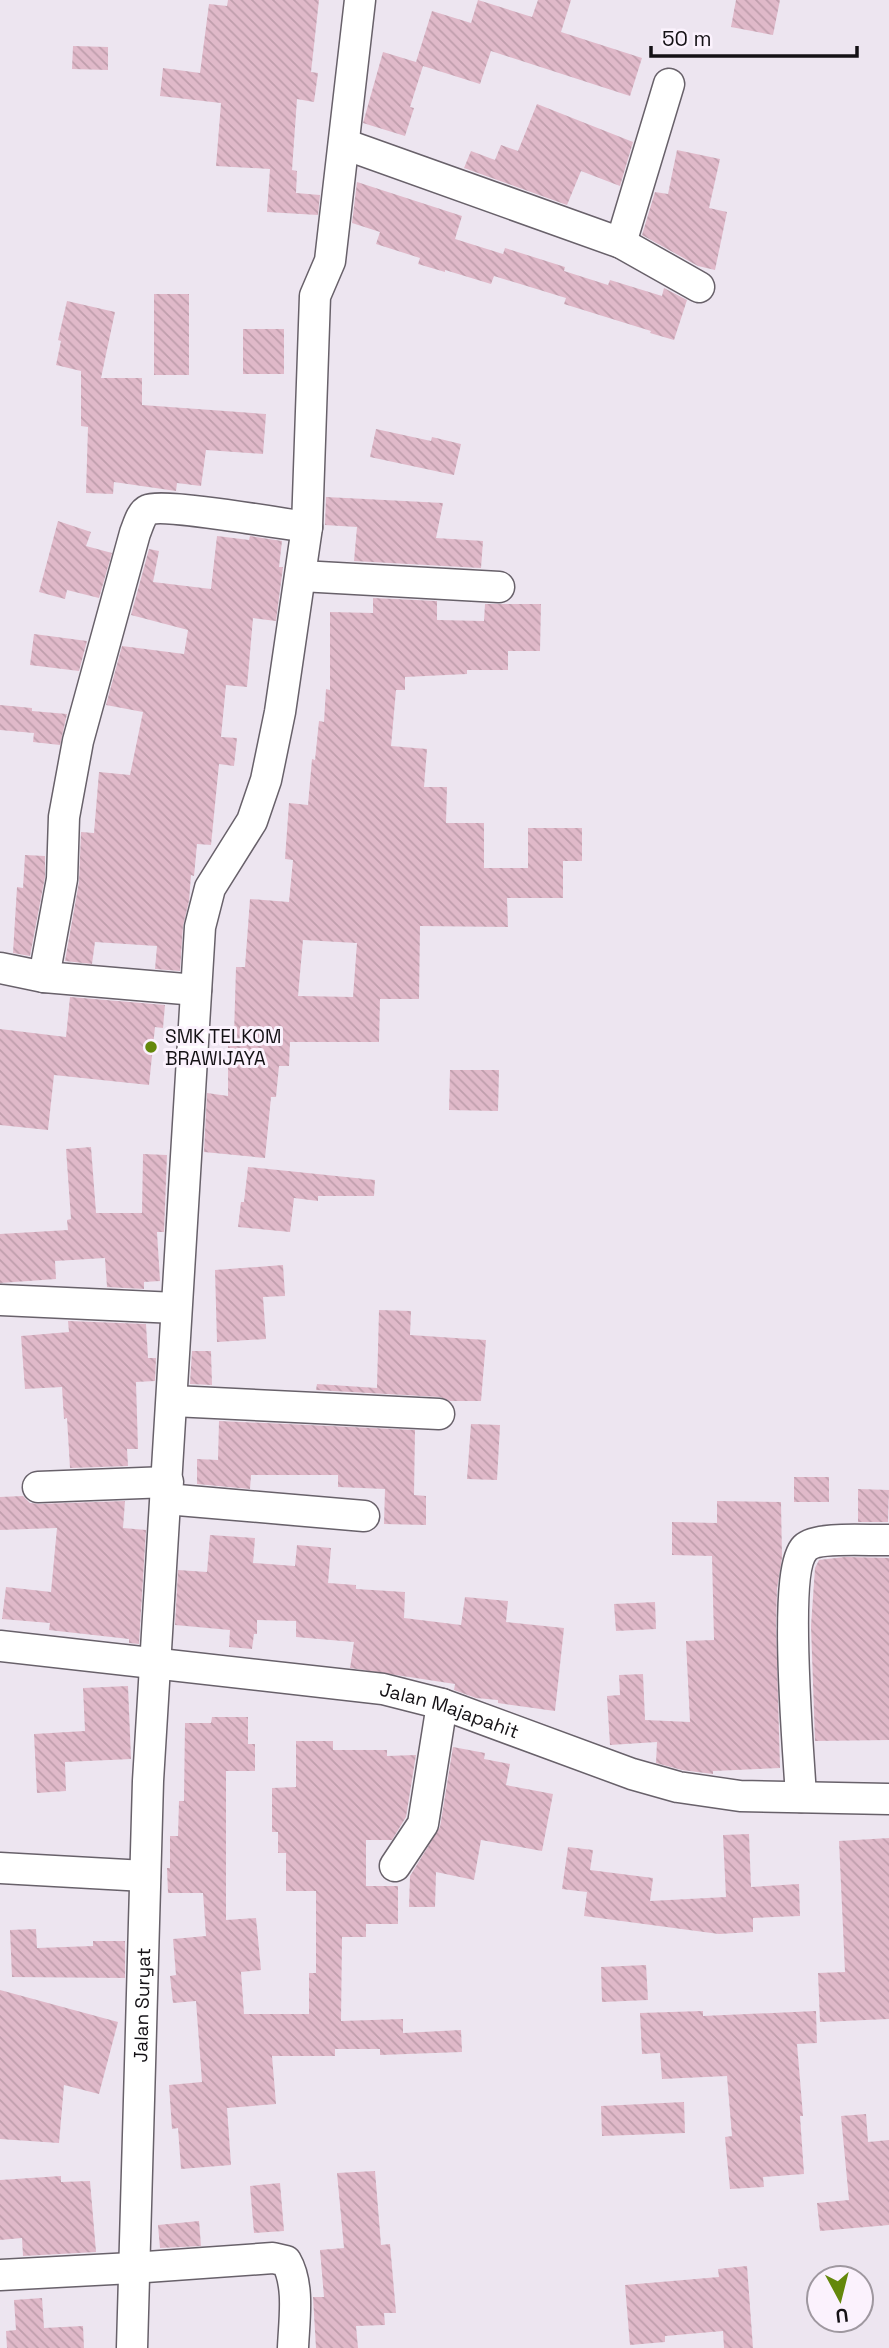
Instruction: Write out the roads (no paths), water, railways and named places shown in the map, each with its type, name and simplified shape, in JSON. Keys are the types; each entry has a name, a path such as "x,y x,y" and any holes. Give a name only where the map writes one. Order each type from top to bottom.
{"street":[{"path":"360,0 344,144 621,243 699,288"},
{"path":"621,243 669,84"},
{"name":"Jalan Suryat","path":"132,2348 132,2268 145,1876 155,1663 200,927 210,888 252,821 266,780 281,712 307,527 315,296 330,261 344,144"},
{"path":"44,977 62,879 64,817 78,741 131,546 144,513 153,508 177,509 307,527"},
{"path":"302,576 499,587"},
{"path":"0,968 44,977 196,990"},
{"path":"0,1300 176,1308"},
{"path":"173,1401 439,1414"},
{"path":"38,1487 167,1491 364,1516"},
{"path":"801,1797 793,1639 795,1579 799,1557 806,1546 819,1541 889,1541"},
{"name":"Jalan Majapahit","path":"0,1646 383,1689 442,1704 632,1774 678,1787 740,1796 889,1799"},
{"path":"395,1866 423,1824 442,1704"},
{"path":"0,1868 145,1876"},
{"path":"0,2275 273,2258 286,2261 292,2271 294,2291 293,2348"}],"place":[{"name":"SMK TELKOM BRAWIJAYA","path":"151,1047"}]}
